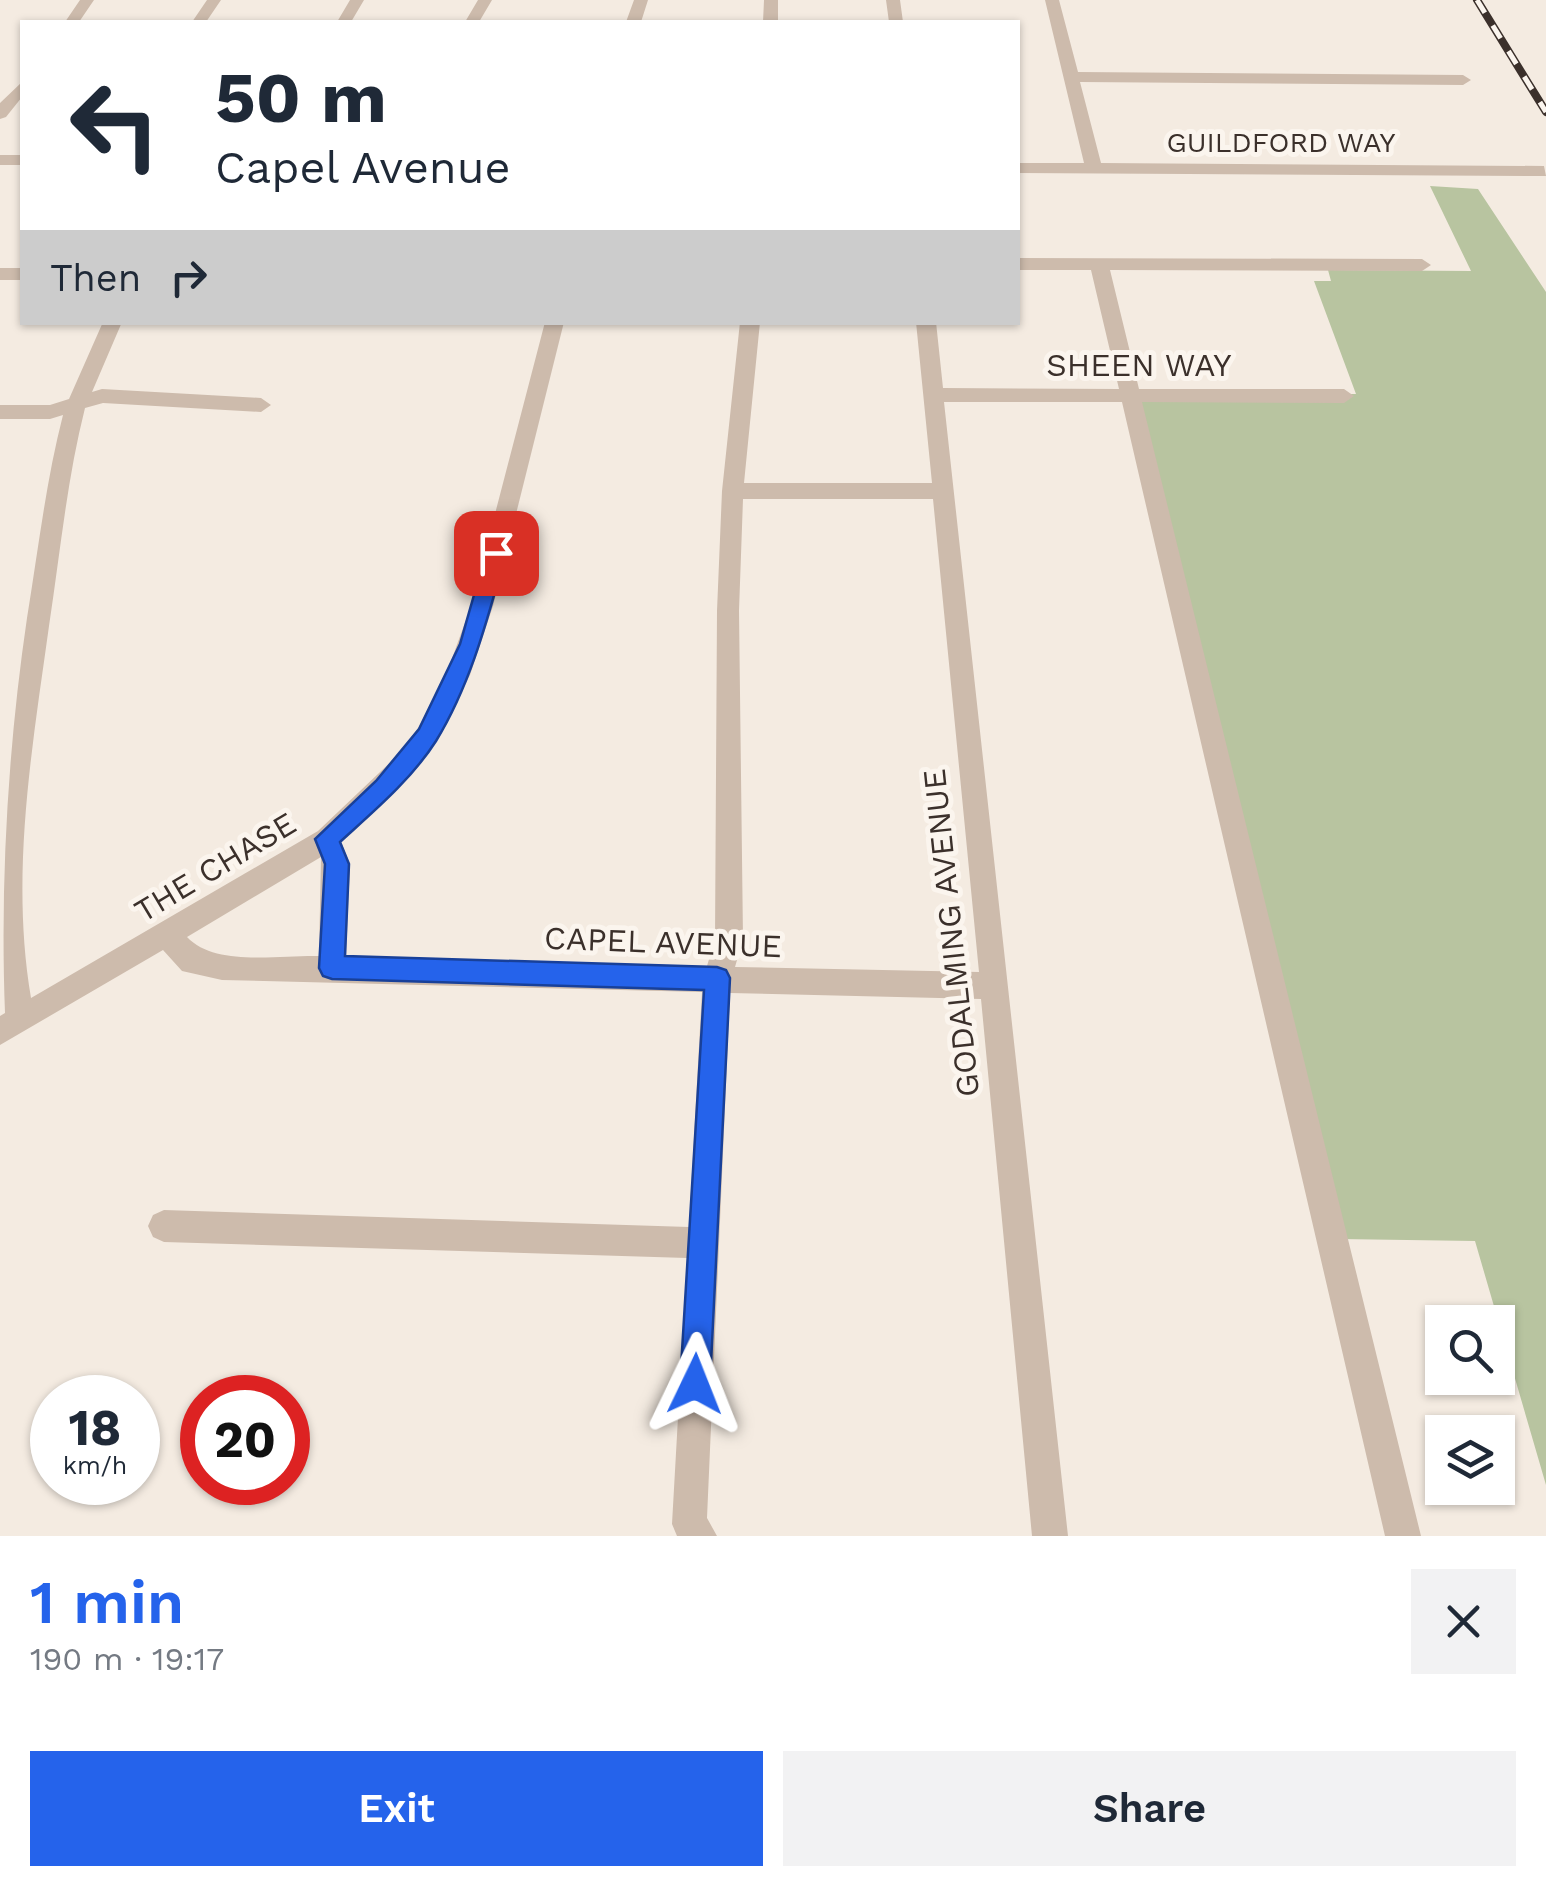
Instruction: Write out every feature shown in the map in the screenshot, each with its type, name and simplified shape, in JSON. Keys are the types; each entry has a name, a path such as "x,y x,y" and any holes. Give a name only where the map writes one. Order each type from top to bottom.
{"street":[{"path":"1052,0 1094,168"},
{"path":"1071,77 1463,80"},
{"path":"0,114 20,89"},
{"name":"GUILDFORD WAY","path":"1020,168 1544,170"},
{"path":"1020,264 1422,265"},
{"path":"1098,264 1404,1536"},
{"path":"10,1025 2,935 2,871 51,540 76,405 112,325"},
{"name":"THE CHASE","path":"10,1025 327,839 408,760 427,735 458,675 482,606 553,325"},
{"path":"699,1536 689,1524 717,978 730,939 728,611 733,491 750,325"},
{"name":"GODALMING AVENUE","path":"926,325 1050,1536"},
{"name":"SHEEN WAY","path":"934,395 1344,396"},
{"path":"0,412 50,412 102,396 261,405"},
{"path":"733,491 943,491"},
{"path":"327,839 337,864 332,968"},
{"name":"CAPEL AVENUE","path":"166,934 183,954 201,965 993,986"},
{"path":"164,1226 701,1243"}],"green space":[{"path":"1430,186 1478,189 1546,292 1546,1485 1515,1378 1515,1305 1494,1305 1475,1241 1339,1239 1130,395 1356,394 1314,281 1331,281 1328,270 1471,271"}],"railway":[{"path":"1477,0 1546,112"}],"route":[{"path":"496,553 470,644 427,735 384,788 327,839 337,864 332,968 717,978 695,1384"}]}
